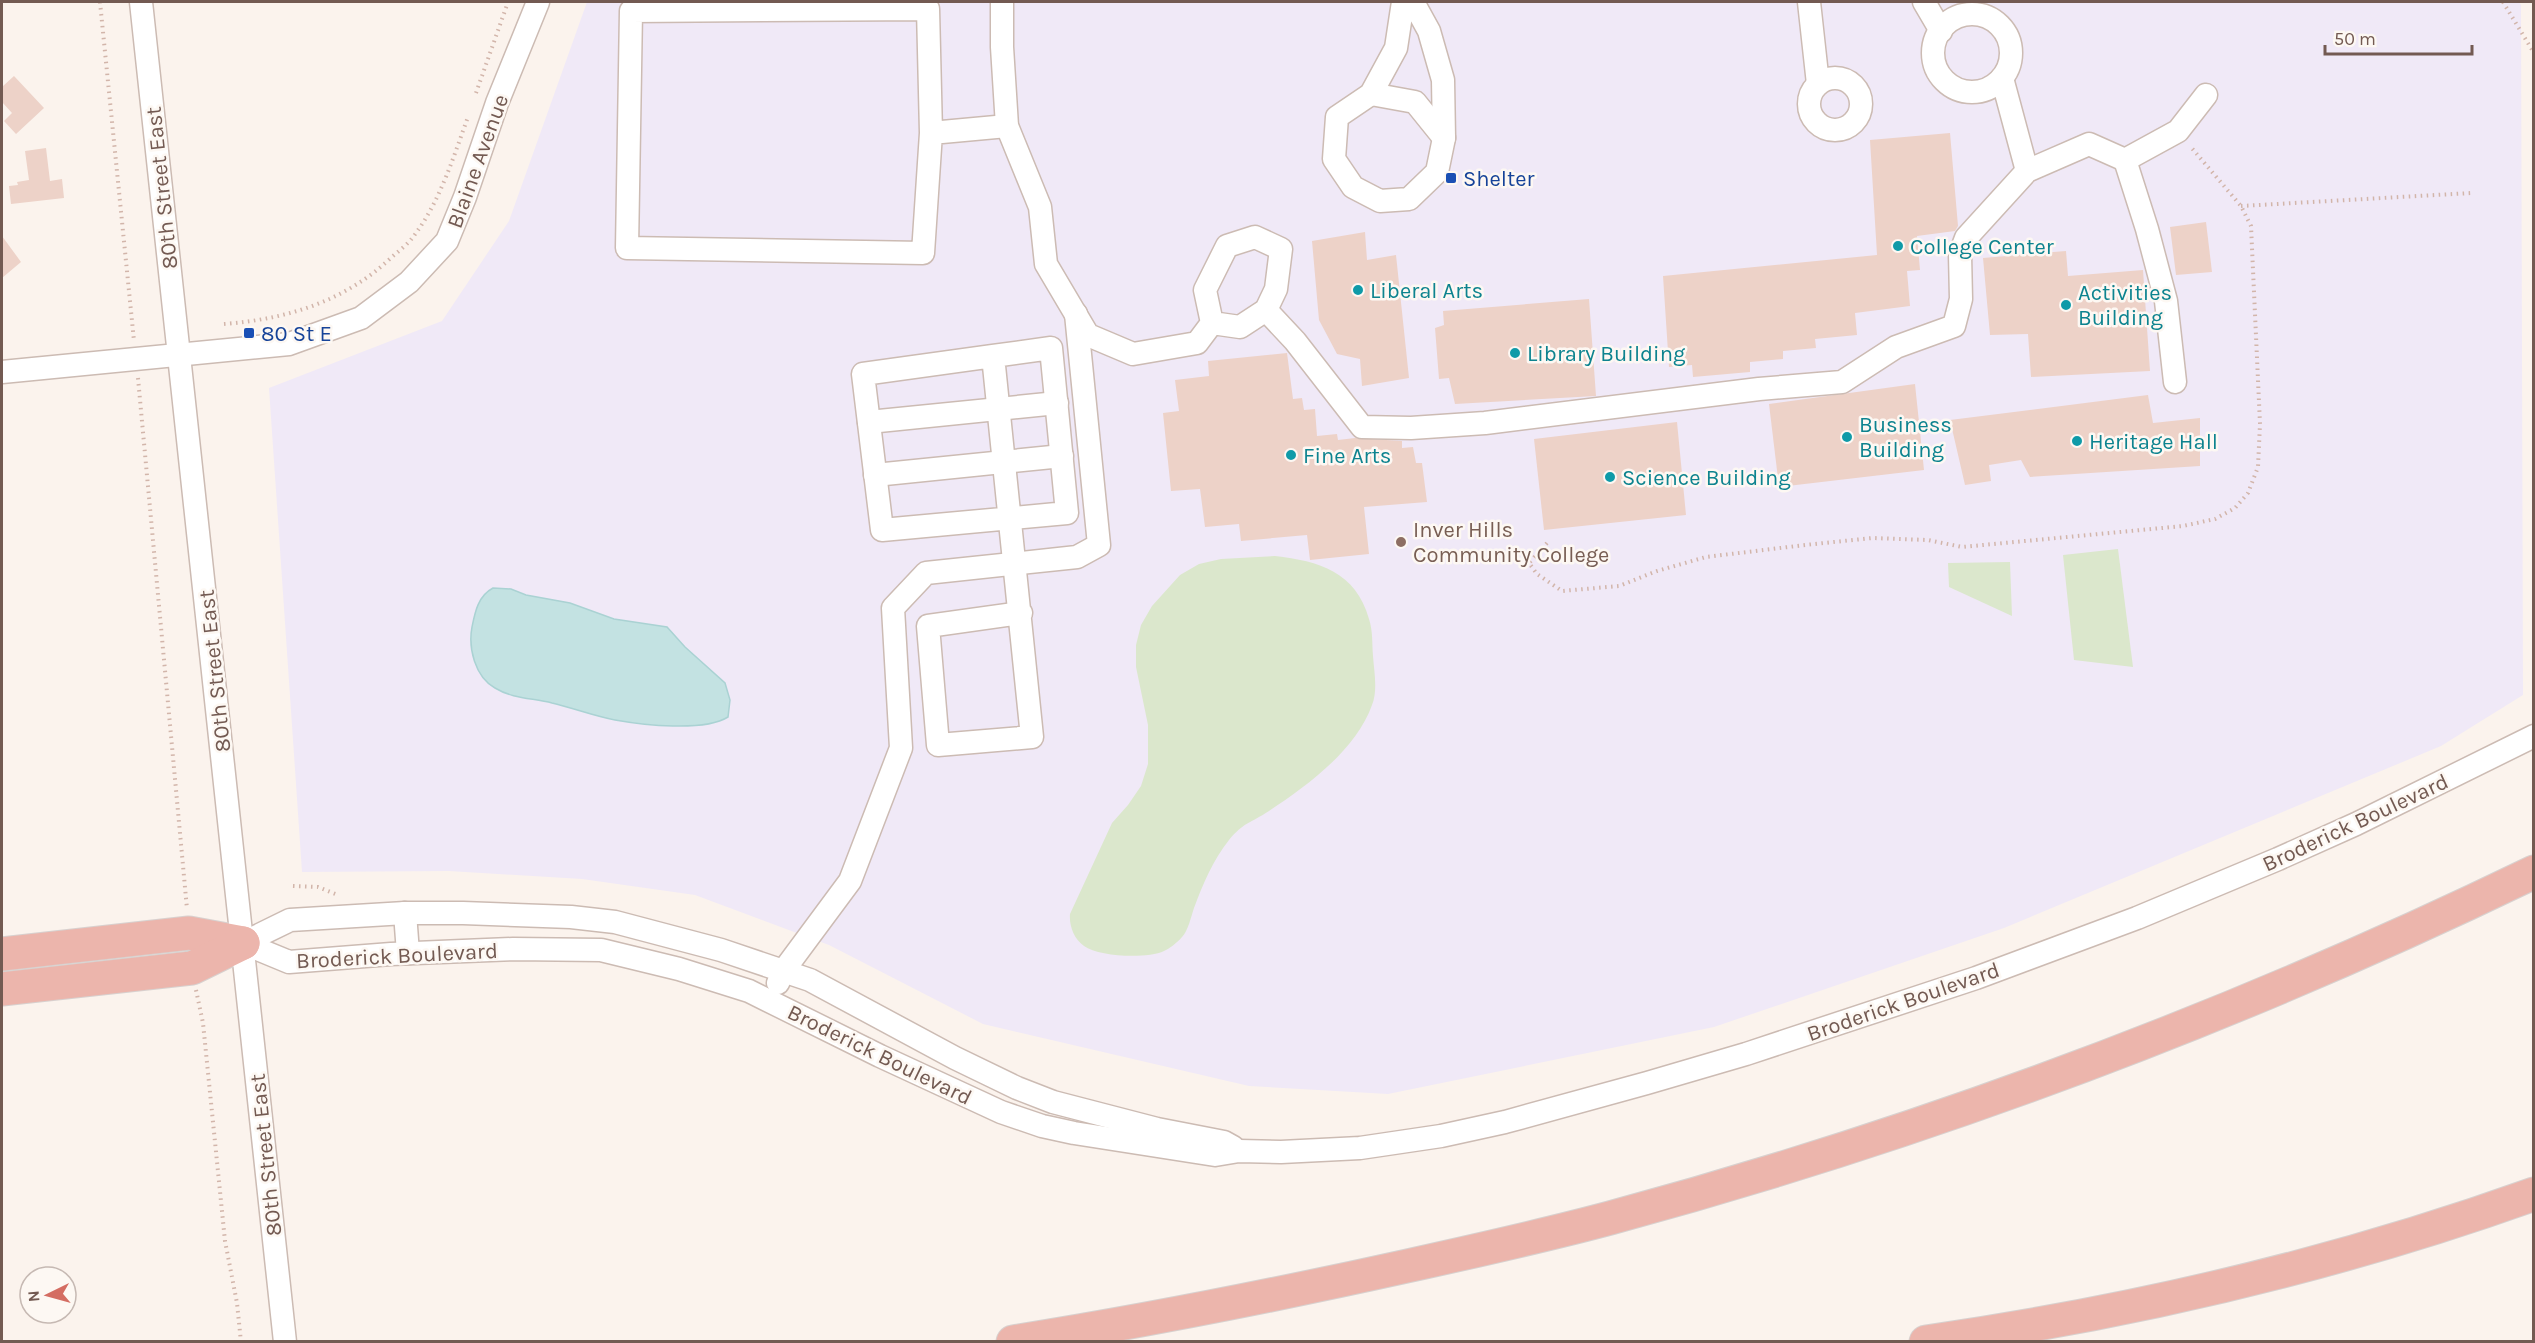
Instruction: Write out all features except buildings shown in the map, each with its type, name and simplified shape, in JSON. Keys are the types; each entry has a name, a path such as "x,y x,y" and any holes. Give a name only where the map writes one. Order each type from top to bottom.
{"highway":[{"path":"1013,1341 1143,1320 1307,1288 1449,1256 1607,1219 1802,1163 1975,1106 2128,1049 2345,959 2534,872"},
{"path":"2,954 189,933 243,943"},
{"path":"2,989 192,968 243,943"},
{"path":"1926,1341 2071,1319 2236,1284 2397,1240 2534,1194"}],"street":[{"name":"80th Street East","path":"141,2 285,1341"},
{"name":"Blaine Avenue","path":"2,372 289,344 360,318 409,282 447,241 465,197 497,103 538,2"},
{"path":"1002,2 1002,47 1007,126 1040,207 1046,264 1088,335 1133,354 1197,343 1212,323 1205,290 1227,246 1255,237 1281,249 1276,289 1266,310 1240,327 1212,323"},
{"path":"1403,2 1396,48 1371,94 1337,117 1334,159 1353,188 1380,201 1409,199 1437,172 1444,138 1443,80 1429,31 1413,2"},
{"path":"1809,2 1818,84"},
{"path":"1924,2 1941,31"},
{"path":"928,9 931,133 923,253 627,248 632,11 928,9"},
{"path":"1970,14 1982,15 1994,21 2003,30 2009,42 2011,55 2002,78 1992,87 1968,92 1945,81 1934,59 1934,46 1941,31 1957,17 1970,14"},
{"path":"2002,78 2027,171"},
{"path":"1371,94 1415,102 1444,138"},
{"path":"2125,160 2178,131 2206,95"},
{"path":"931,133 1007,126"},
{"path":"1266,310 1295,341 1362,427 1411,428 1485,423 1759,388 1842,382 1896,347 1954,326 1961,299 1960,254 1966,238 2027,171 2089,144 2125,160 2147,229 2166,301 2175,382"},
{"path":"769,1001 784,970 850,881 901,748 893,608 926,573 1077,557 1100,545 1076,314"},
{"path":"1051,348 1057,403 1067,513 882,530 863,374 1051,348"},
{"path":"993,356 1016,564 1021,613 1032,737 938,745 928,626 1021,613"},
{"path":"869,422 1057,403"},
{"path":"876,475 1062,456"},
{"name":"Broderick Boulevard","path":"243,943 289,962 408,953 513,949 601,950 679,969 749,991 880,1056 1001,1112 1042,1126 1074,1134 1215,1155 1239,1151 1349,1149 1441,1136 1504,1122 1746,1054 1976,978 2137,918 2356,824 2534,736"},
{"path":"405,913 408,953"},
{"name":"Broderick Boulevard","path":"243,943 290,920 405,913 530,915 615,922 721,950 810,980 1017,1088 1090,1113 1224,1142 1239,1151"}],"path":[{"path":"100,2 189,933"},
{"path":"473,102 507,2"},
{"path":"2503,2 2534,53"},
{"path":"224,324 295,314 340,296 379,269 412,238 432,206 448,174 470,112"},
{"path":"1547,543 1529,563 1537,574 1562,591 1619,585 1706,557 1872,537 1928,540 1962,547 2183,526 2215,519 2235,508 2248,493 2258,468 2260,424 2251,226 2241,206 2178,131"},
{"path":"2241,206 2471,193"},
{"path":"293,886 318,887 341,897"},
{"path":"192,968 203,1023 225,1241 237,1303 241,1341"}],"shaded area":[{"name":"Inver Hills Community College","path":"587,2 2519,2 2521,5 2523,695 2441,746 2004,928 1714,1027 1388,1094 1249,1086 983,1024 829,945 695,895 582,879 449,871 302,872 269,388 442,321 509,221"}],"green space":[{"path":"2118,549 2133,667 2074,660 2063,555"},
{"path":"1275,556 1306,561 1334,572 1355,590 1363,603 1371,628 1375,687 1374,699 1365,721 1343,751 1315,778 1234,834 1209,872 1186,931 1176,943 1156,954 1135,956 1111,955 1091,950 1080,943 1075,936 1071,928 1070,914 1112,823 1141,786 1148,764 1148,725 1136,667 1136,645 1141,625 1152,606 1180,575 1199,564 1221,559"},
{"path":"2010,562 2012,616 1949,587 1948,563"}],"water":[{"path":"493,588 511,589 526,595 570,603 614,619 667,627 685,647 725,683 730,700 728,717 717,722 689,726 641,724 502,692 482,677 474,661 471,644 472,627 478,605 484,595"}],"place":[{"name":"Shelter","path":"1451,178"},
{"name":"College Center","path":"1898,246"},
{"name":"Liberal Arts","path":"1358,290"},
{"name":"Activities Building","path":"2066,305"},
{"name":"80 St E","path":"249,333"},
{"name":"Library Building","path":"1515,353"},
{"name":"Business Building","path":"1847,437"},
{"name":"Heritage Hall","path":"2077,441"},
{"name":"Fine Arts","path":"1291,455"},
{"name":"Science Building","path":"1610,477"},
{"name":"Inver Hills Community College","path":"1401,542"}]}
